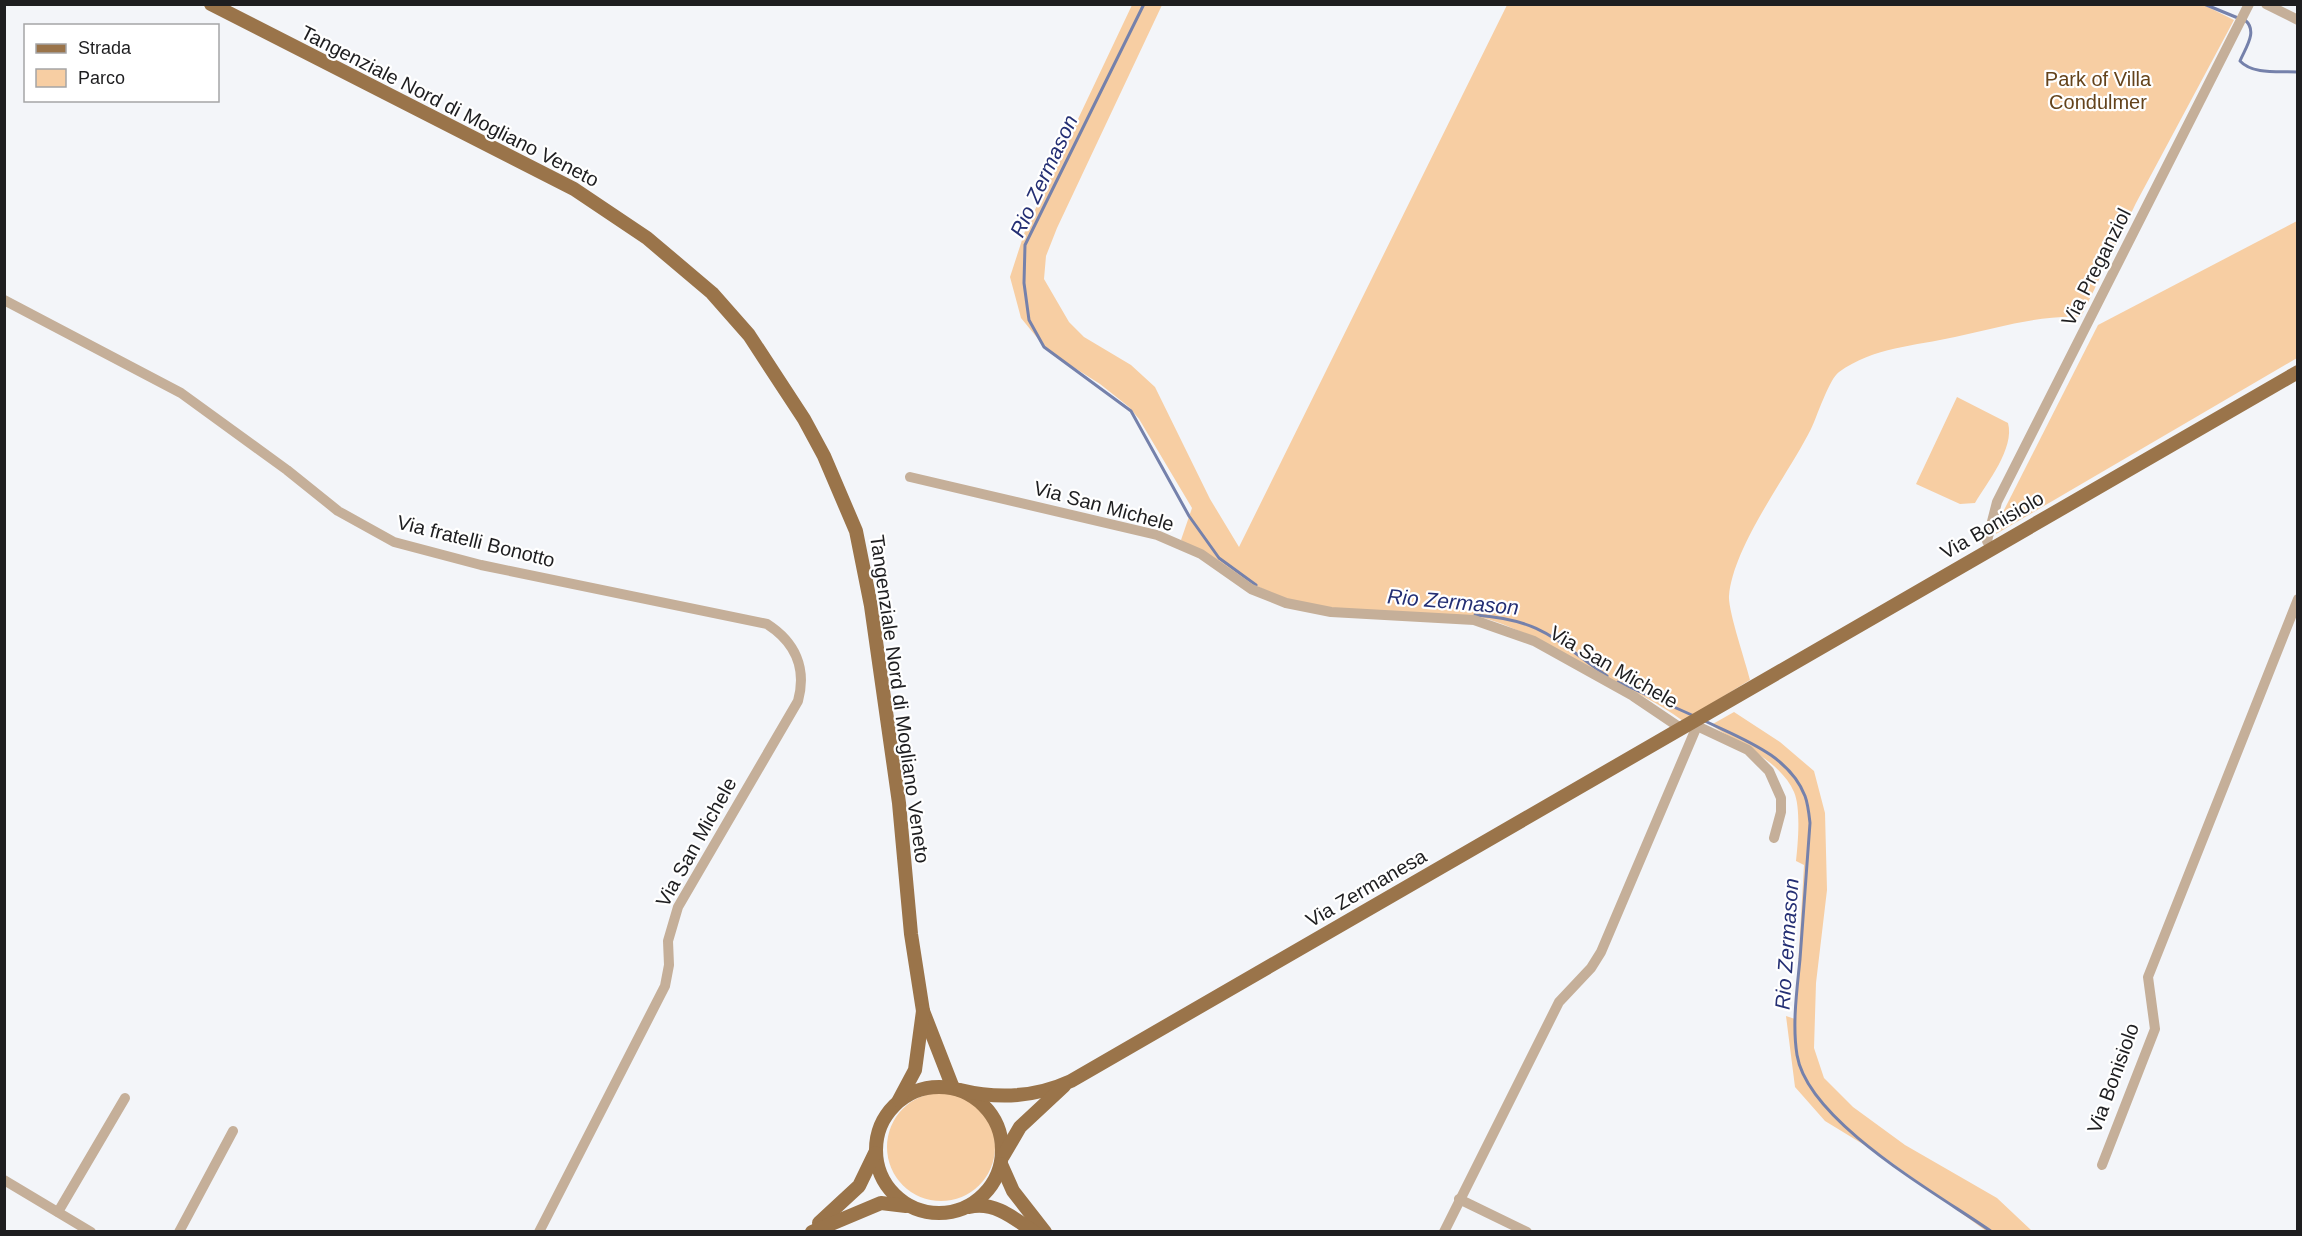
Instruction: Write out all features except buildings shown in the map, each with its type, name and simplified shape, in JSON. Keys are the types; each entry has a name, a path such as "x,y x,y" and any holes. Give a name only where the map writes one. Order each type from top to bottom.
{"main road":[{"name":"Tangenziale Nord di Mogliano Veneto","path":"211,4 574,189 648,238 712,293 748,335 819,447 856,531 871,606 899,803 911,934 923,1011 956,1089"},
{"name":"Via Bonisiolo","path":"1705,712 2298,372"},
{"name":"Via Zermanesa","path":"897,1102 923,1089 956,1089 986,1096 1011,1095 1071,1081 1705,712"},
{"name":"Tangenziale Nord di Mogliano Veneto","path":"897,1102 915,1070 923,1011"},
{"name":"Via Zermanesa","path":"967,1208 982,1197 994,1182 1002,1160 1020,1127 1071,1081"},
{"path":"956,1089 979,1100 993,1116 1001,1135 1002,1160 1013,1191 1045,1232"},
{"path":"810,1232 859,1186 868,1172 876,1151 878,1133 885,1116 897,1102"},
{"path":"876,1151 879,1169 887,1186 899,1199 914,1208"},
{"path":"810,1232 881,1203 894,1202 932,1213 950,1213 983,1205 998,1209 1034,1232"}],"street":[{"name":"Via Preganziol","path":"1991,548 1987,541 1997,502 2249,4"},
{"path":"2266,4 2298,20"},
{"name":"Via fratelli Bonotto","path":"4,300 181,393 287,470 338,511 394,542 481,566 767,624 789,641 801,667"},
{"name":"Via San Michele","path":"910,477 1157,535 1200,554 1251,589 1286,603 1330,612 1474,620 1495,626 1533,641 1570,660 1633,696 1679,727"},
{"name":"Via Bonisiolo","path":"2102,1165 2155,1029 2148,977 2298,599"},
{"name":"Via San Michele","path":"539,1232 665,986 669,965 668,941 678,907 798,701 801,689 801,667"},
{"path":"1444,1232 1559,1002 1591,968 1601,952 1697,726"},
{"name":"Via Zermanesa","path":"1679,727 1697,726 1748,750 1769,771 1781,798 1781,812 1774,838"},
{"path":"58,1212 125,1098"},
{"path":"179,1232 233,1131"},
{"path":"4,1180 91,1232"},
{"path":"1459,1199 1527,1232"}],"green space":[{"name":"Park of Villa Condulmer","path":"2202,4 2234,20 2136,203 2081,317 2034,320 1895,348 1866,357 1835,376 1811,429 1751,533 1733,576 1729,603 1750,680 1683,721 1655,703 1543,642 1510,627 1476,616 1353,611 1305,604 1258,586 1231,572 1181,540 1192,508 1139,419 1129,407 1100,384 1048,351 1021,318 1010,277 1025,231 1132,5 1162,5 1057,228 1046,256 1044,279 1069,322 1084,337 1131,365 1155,387 1210,499 1239,547 1507,5"},
{"path":"2297,221 2297,358 1996,534 2000,518 2098,325"},
{"path":"1957,397 2008,423 2009,433 2004,454 1975,503 1960,504 1916,484"},
{"path":"1734,712 1780,742 1814,771 1825,813 1827,890 1816,983 1814,1048 1824,1078 1853,1107 1905,1145 1997,1198 2032,1231 1986,1231 1884,1157 1825,1121 1795,1087 1786,1016 1795,1019 1804,865 1796,861 1798,807 1794,792 1779,771 1758,754 1711,725"},
{"path":"941,1093 962,1097 979,1109 991,1126 995,1147 991,1168 979,1185 962,1197 941,1201 920,1197 903,1185 891,1168 887,1147 891,1126 903,1109 920,1097"}],"waterway":[{"name":"Rio Zermason","path":"1144,4 1025,245 1024,283 1029,320 1044,347 1131,411 1189,516 1219,558 1256,585"},
{"path":"2204,4 2238,18"},
{"path":"2245,20 2249,24 2251,34 2240,61 2259,70 2298,72"},
{"name":"Rio Zermason","path":"1475,615 1533,627 1560,642 1607,676"},
{"name":"Rio Zermason","path":"1618,682 1694,716"},
{"name":"Rio Zermason","path":"1703,720 1747,741 1775,758 1798,781 1806,799 1810,823 1795,1031 1797,1055 1806,1080 1825,1106 1878,1154 1992,1232"}]}
